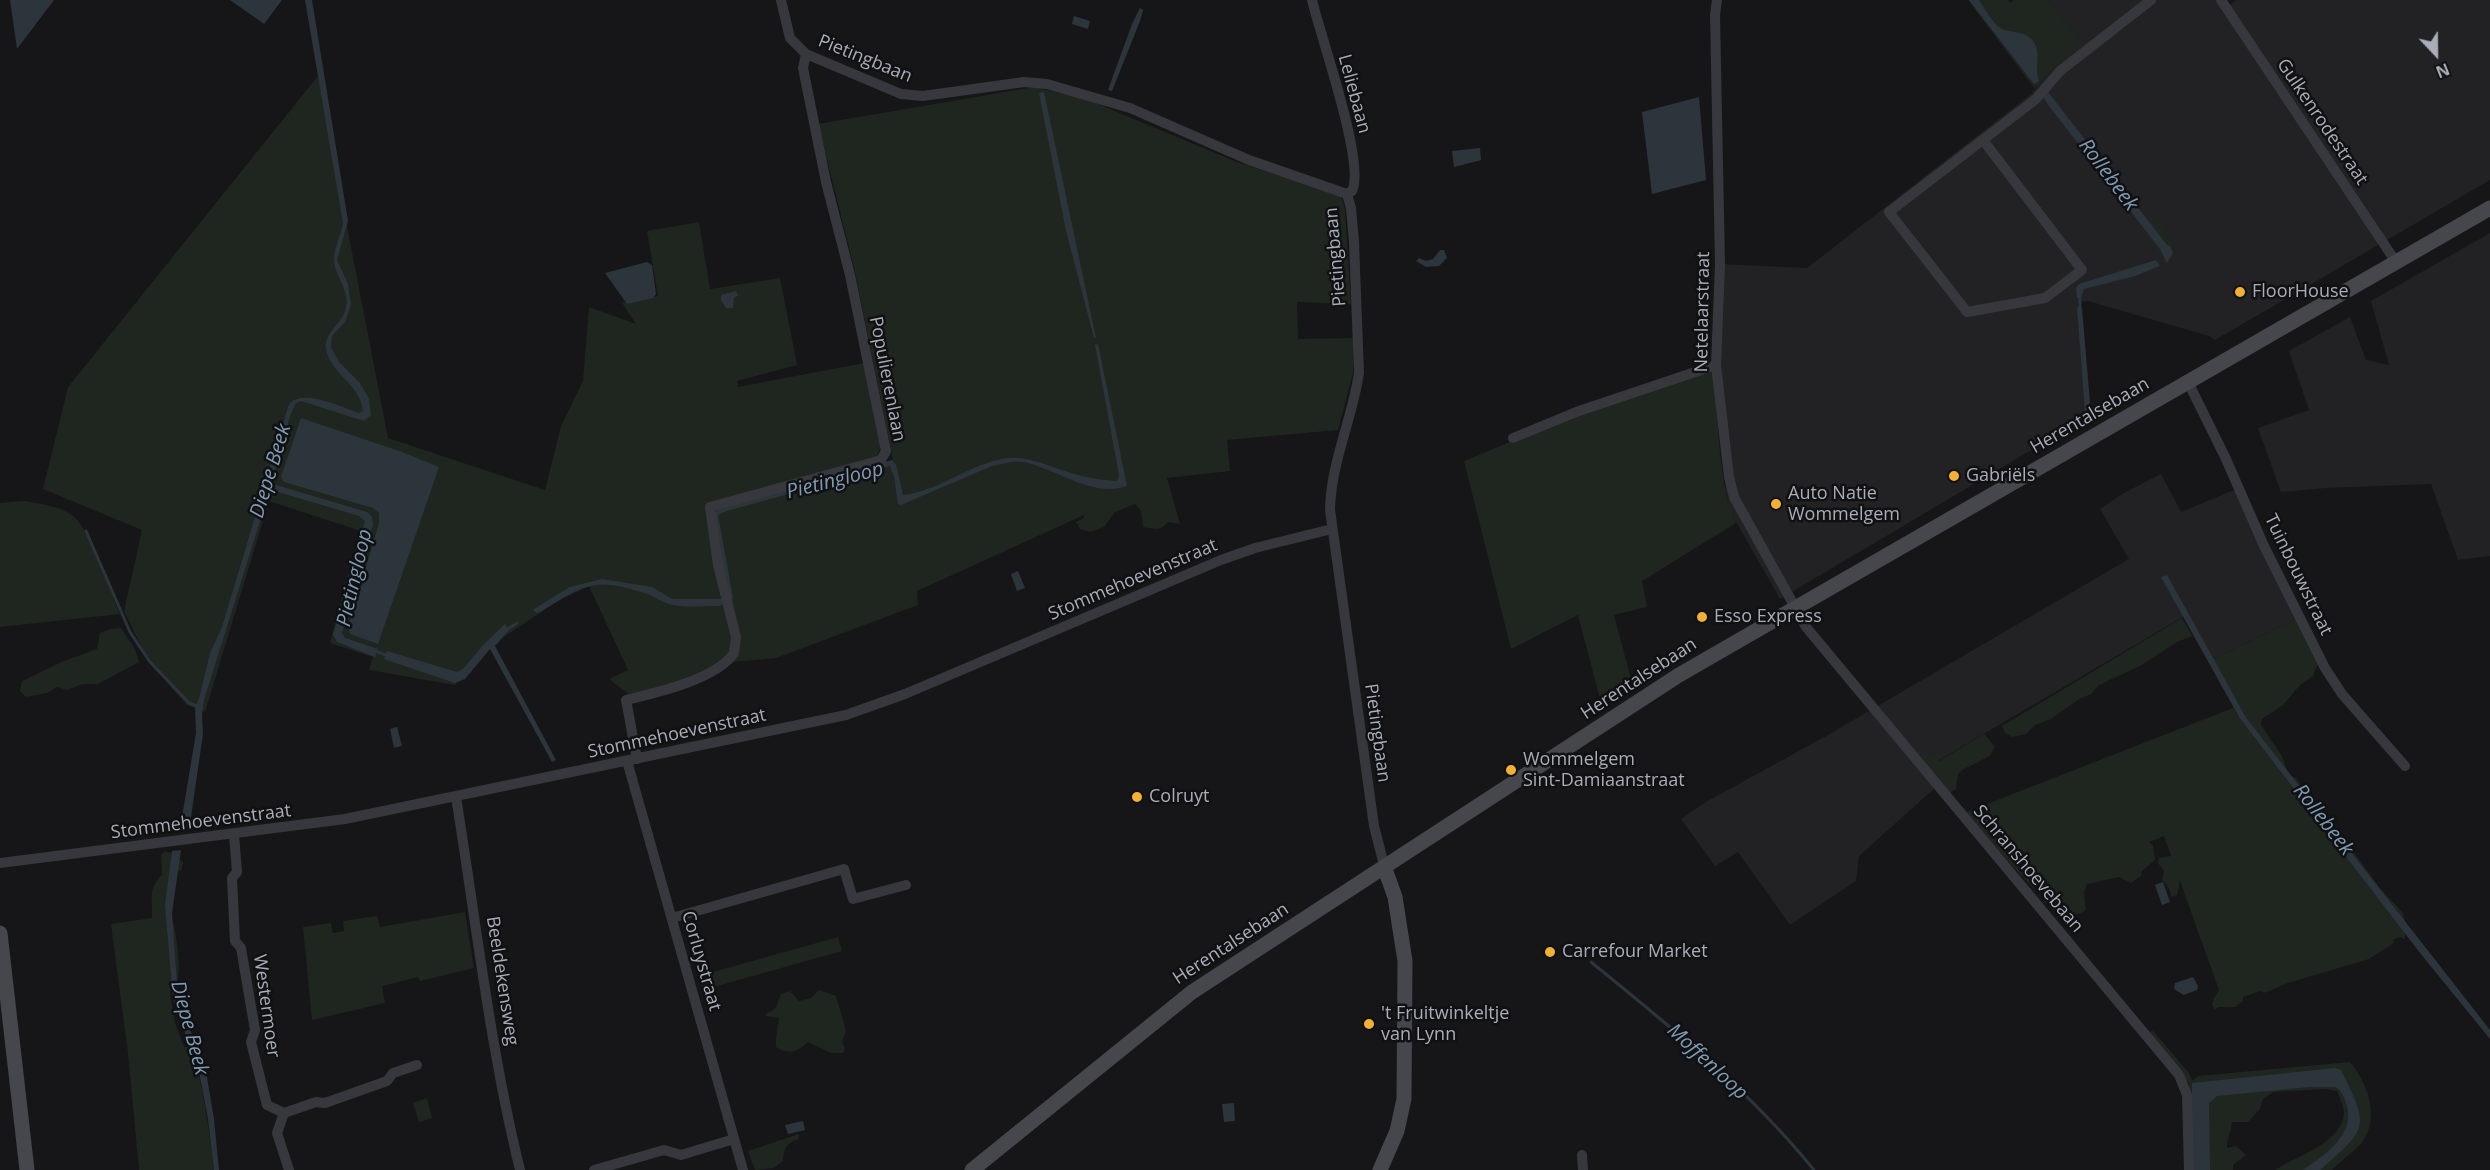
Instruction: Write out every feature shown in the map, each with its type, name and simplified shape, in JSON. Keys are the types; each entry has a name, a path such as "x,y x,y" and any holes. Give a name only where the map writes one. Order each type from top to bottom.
{"main road":[{"name":"Herentalsebaan","path":"972,1170 1192,992 1385,869 1679,675 2490,208"},
{"path":"1380,1170 1397,1131 1404,1099 1405,961 1395,898 1385,869"},
{"path":"0,933 27,1170"}],"street":[{"name":"Pietingbaan","path":"781,0 790,38 806,54 912,96 946,94 1024,82 1047,84 1130,108 1249,160 1347,194 1351,208 1354,242 1359,373 1333,473 1330,500 1332,529 1374,826 1385,869"},
{"name":"Leliebaan","path":"1312,0 1352,145 1355,178 1352,191 1347,194"},
{"name":"Netelaarstraat","path":"1718,0 1715,15 1720,264 1716,365 1729,477 1734,497 1796,607"},
{"path":"1983,140 2082,270 2045,298 1967,312 1889,212 2036,99 2060,71 2151,0"},
{"name":"Gulkenrodestraat","path":"2221,0 2396,262"},
{"name":"Populierenlaan","path":"632,760 626,700 681,685 730,660 735,653 736,637 718,565 710,507 881,460 886,450 850,275 826,182 803,68 806,54"},
{"path":"1513,438 1576,412 1716,365"},
{"name":"Tuinbouwstraat","path":"2188,382 2226,459 2264,546 2325,668 2342,694 2405,766"},
{"name":"Stommehoevenstraat","path":"0,863 234,835 345,819 816,722 877,705 1221,560 1255,548 1332,529"},
{"name":"Schranshoevebaan","path":"1796,607 1806,627 1872,708 2179,1075 2187,1095 2188,1170"},
{"name":"Corluystraat","path":"632,760 672,918 743,1170"},
{"name":"Beeldekensweg","path":"456,797 488,1007 508,1123 520,1170"},
{"name":"Westermoer","path":"234,835 237,872 232,878 235,941 241,948 255,1030 251,1042 267,1105 284,1113"},
{"path":"672,918 844,869 853,899 906,885"},
{"path":"289,1170 277,1133 284,1113 387,1081 393,1073 417,1065"},
{"path":"594,1170 664,1150 681,1155 734,1139"},
{"path":"1582,1155 1583,1170"}],"shaded area":[{"path":"1968,0 2008,0 2010,3 2014,0 2048,0 2083,44 2055,66 2035,89"},
{"path":"2048,0 2227,0 2230,5 2236,0 2490,0 2490,180 2215,340 2209,336 2088,301 2080,302 2087,417 1780,599 1731,513 1726,493 1716,365 1720,264 1807,268 2031,94 2055,66 2082,44"},
{"path":"318,76 388,438 545,490 561,426 583,381 589,307 636,324 622,303 658,296 647,231 699,222 710,289 780,278 797,365 737,381 738,387 864,363 881,446 877,456 714,502 732,635 732,649 716,664 631,696 609,679 628,670 589,586 561,599 487,648 455,685 369,670 373,657 330,643 359,534 358,530 269,501 205,712 187,705 149,662 124,611 142,530 43,489 68,387"},
{"path":"1034,87 1086,99 1237,162 1341,196 1345,209 1351,304 1297,302 1298,339 1353,338 1353,373 1338,430 1227,440 1230,471 1167,478 1180,524 1168,522 1160,528 1143,527 1141,511 1135,504 1115,512 1104,527 1090,532 1080,529 1076,522 1084,518 1084,515 917,591 918,605 776,658 732,662 739,651 714,510 893,460 854,267 818,124"},
{"path":"2153,221 2160,222 2174,242 2173,257 2158,252 2146,235 2148,224"},
{"path":"2490,233 2490,556 2458,560 2431,484 2281,492 2258,428 2309,410 2289,351 2350,317 2366,360 2389,365 2371,301"},
{"path":"1712,371 1726,493 1736,523 1642,581 1647,607 1614,615 1631,679 1600,699 1578,615 1511,649 1464,461 1573,416"},
{"path":"2161,474 2181,512 2239,488 2299,618 2213,659 2188,614 1924,769 1937,786 1859,856 1856,881 1790,925 1738,852 1715,866 1681,819 1704,803 1828,735 2129,559 2100,509 2122,494"},
{"path":"23,501 61,509 79,522 92,546 120,614 0,627 0,503"},
{"path":"2182,618 2192,636 2177,642 2140,666 2099,685 2091,694 2079,699 2051,719 2035,725 2026,734 2012,737 2005,733 2002,726"},
{"path":"2299,618 2322,662 2316,667 2313,676 2301,684 2283,705 2262,719 2261,725 2282,756 2288,774 2296,778 2335,833 2352,850 2379,887 2403,913 2406,927 2405,939 2400,937 2393,940 2394,943 2369,959 2288,983 2264,993 2260,991 2243,997 2243,1001 2235,1007 2218,1007 2215,1010 2212,1005 2219,990 2180,881 2177,895 2171,897 2169,888 2162,880 2164,871 2158,863 2159,858 2171,856 2164,836 2149,842 2153,845 2155,860 2142,871 2141,876 2131,883 2119,877 2087,884 2084,892 2086,910 2071,914 2045,903 2044,887 2049,882 2033,888 1964,813 2233,708 2238,716 2245,715 2213,659"},
{"path":"121,628 135,649 139,662 98,684 83,684 67,690 57,687 47,693 26,697 20,691 22,681 64,661 97,649 100,633"},
{"path":"1984,734 1995,747 1990,756 1962,770 1958,774 1956,789 1949,793 1920,758 1931,752 1939,761"},
{"path":"164,852 175,853 183,863 181,870 175,873 170,920 174,924 179,965 176,989 170,991 170,994 175,1023 184,1047 192,1047 196,1062 214,1170 139,1170 128,1053 111,924 152,918 153,890 162,875 161,855"},
{"path":"465,912 474,968 420,981 418,977 382,986 385,1003 312,1020 303,927 331,923 333,933 344,931 343,921 377,916 380,927"},
{"path":"838,937 842,951 703,990 699,976"},
{"path":"819,990 836,996 846,1031 842,1042 845,1049 843,1053 831,1053 808,1042 793,1051 785,1051 776,1047 779,1018 765,1016 776,1007 781,994 790,991 799,1001 811,998"},
{"path":"2153,1031 2189,1073 2192,1081 2198,1076 2350,1062 2362,1079 2369,1100 2371,1121 2368,1131 2361,1144 2332,1170 2275,1170 2326,1141 2341,1124 2344,1114 2337,1091 2324,1089 2273,1092 2263,1099 2260,1109 2248,1122 2232,1122 2227,1148 2236,1146 2246,1155 2233,1165 2233,1170 2190,1170 2189,1084 2149,1032"},
{"path":"427,1098 432,1118 419,1122 413,1103"},
{"path":"799,1134 798,1139 786,1147 783,1161 774,1168 755,1170 748,1151"}],"water":[{"path":"10,0 54,0 17,49"},
{"path":"230,0 282,0 264,24"},
{"name":"Diepe Beek","path":"305,0 312,0 348,221 337,260 348,284 351,304 345,322 332,336 331,347 339,362 360,383 369,399 371,415 364,421 301,401 294,407 288,423 288,435 283,441 204,700 203,734 190,824 187,829 180,829 196,733 195,708 210,653 222,627 289,404 303,398 313,398 359,413 363,411 361,401 328,357 326,348 328,337 344,313 347,301 334,259 343,223"},
{"path":"1969,0 1979,0 2002,29 2025,35 2032,40 2037,48 2039,81 2034,84"},
{"path":"1140,8 1143,10 1140,21 1112,91 1108,90 1132,24"},
{"path":"1074,16 1090,21 1088,29 1072,24"},
{"path":"1044,92 1096,338 1094,338 1066,231 1039,93"},
{"path":"2048,92 2170,246 2173,253 2167,263 2160,249 2049,106 2043,97"},
{"path":"1699,97 1706,180 1652,194 1642,112"},
{"path":"1480,148 1481,160 1454,167 1452,151"},
{"path":"1440,250 1444,250 1447,258 1439,266 1426,267 1416,261 1419,258 1426,261 1433,259"},
{"path":"2156,260 2160,266 2135,276 2084,289 2081,297 2077,298 2076,288 2079,284"},
{"path":"647,262 652,265 656,294 653,298 627,304 605,273"},
{"path":"736,291 738,296 734,297 733,308 726,308 721,295"},
{"path":"2077,307 2082,308 2090,403 2089,410 2085,413"},
{"path":"1098,344 1127,486 1114,489 1088,486 1024,462 1008,462 992,466 901,505 898,504 890,466 727,511 718,515 733,598 731,601 722,570 714,515 717,510 892,460 896,465 903,495 930,488 981,465 1008,458 1033,461 1090,478 1118,480 1119,475 1095,345"},
{"path":"301,418 439,467 378,644 350,634 348,628 379,523 379,513 373,508 284,482 281,477"},
{"path":"276,485 367,512 372,517 373,525 342,633 345,638 378,649 375,657 337,642 333,635 365,521 359,516 275,491"},
{"path":"1018,571 1025,588 1017,591 1011,574"},
{"path":"2167,575 2247,719 2490,1030 2490,1039 2420,953 2239,717 2161,577"},
{"path":"602,579 652,587 672,599 722,599 723,604 696,607 673,605 630,589 603,585 581,589 542,611 537,613 534,611 570,587"},
{"path":"505,624 509,630 495,646 556,760 552,762 490,649 465,679 455,683 384,659 387,651 457,672 463,669"},
{"path":"397,727 402,746 394,748 390,729"},
{"name":"Diepe Beek","path":"181,850 172,913 178,998 206,1071 219,1170 214,1170 199,1072 173,999 165,905 172,851"},
{"path":"2163,882 2170,902 2162,905 2155,885"},
{"path":"2193,977 2198,986 2197,990 2184,995 2174,989 2175,983"},
{"path":"2335,1068 2341,1070 2357,1104 2360,1116 2359,1126 2348,1145 2320,1170 2303,1170 2321,1158 2337,1142 2347,1124 2346,1103 2336,1087 2309,1087 2217,1096 2209,1103 2210,1170 2192,1170 2192,1083"},
{"path":"1234,1103 1235,1121 1224,1122 1222,1104"},
{"path":"803,1121 805,1130 788,1134 785,1125"}],"waterway":[{"name":"Rollebeek","path":"2080,296 2080,310"},
{"path":"86,531 130,632 150,662 189,703 197,706"},
{"name":"Pietingloop","path":"505,631 517,623"},
{"name":"Pietingloop","path":"375,651 389,656"},
{"name":"Moffenloop","path":"1591,962 1736,1086 1814,1170"}],"place":[{"name":"FloorHouse","path":"2240,292"},
{"name":"Gabriëls","path":"1954,476"},
{"name":"Auto Natie Wommelgem","path":"1776,504"},
{"name":"Esso Express","path":"1702,617"},
{"name":"Wommelgem Sint-Damiaanstraat","path":"1511,770"},
{"name":"Colruyt","path":"1137,797"},
{"name":"Carrefour Market","path":"1550,952"},
{"name":"'t Fruitwinkeltje van Lynn","path":"1369,1024"}]}
